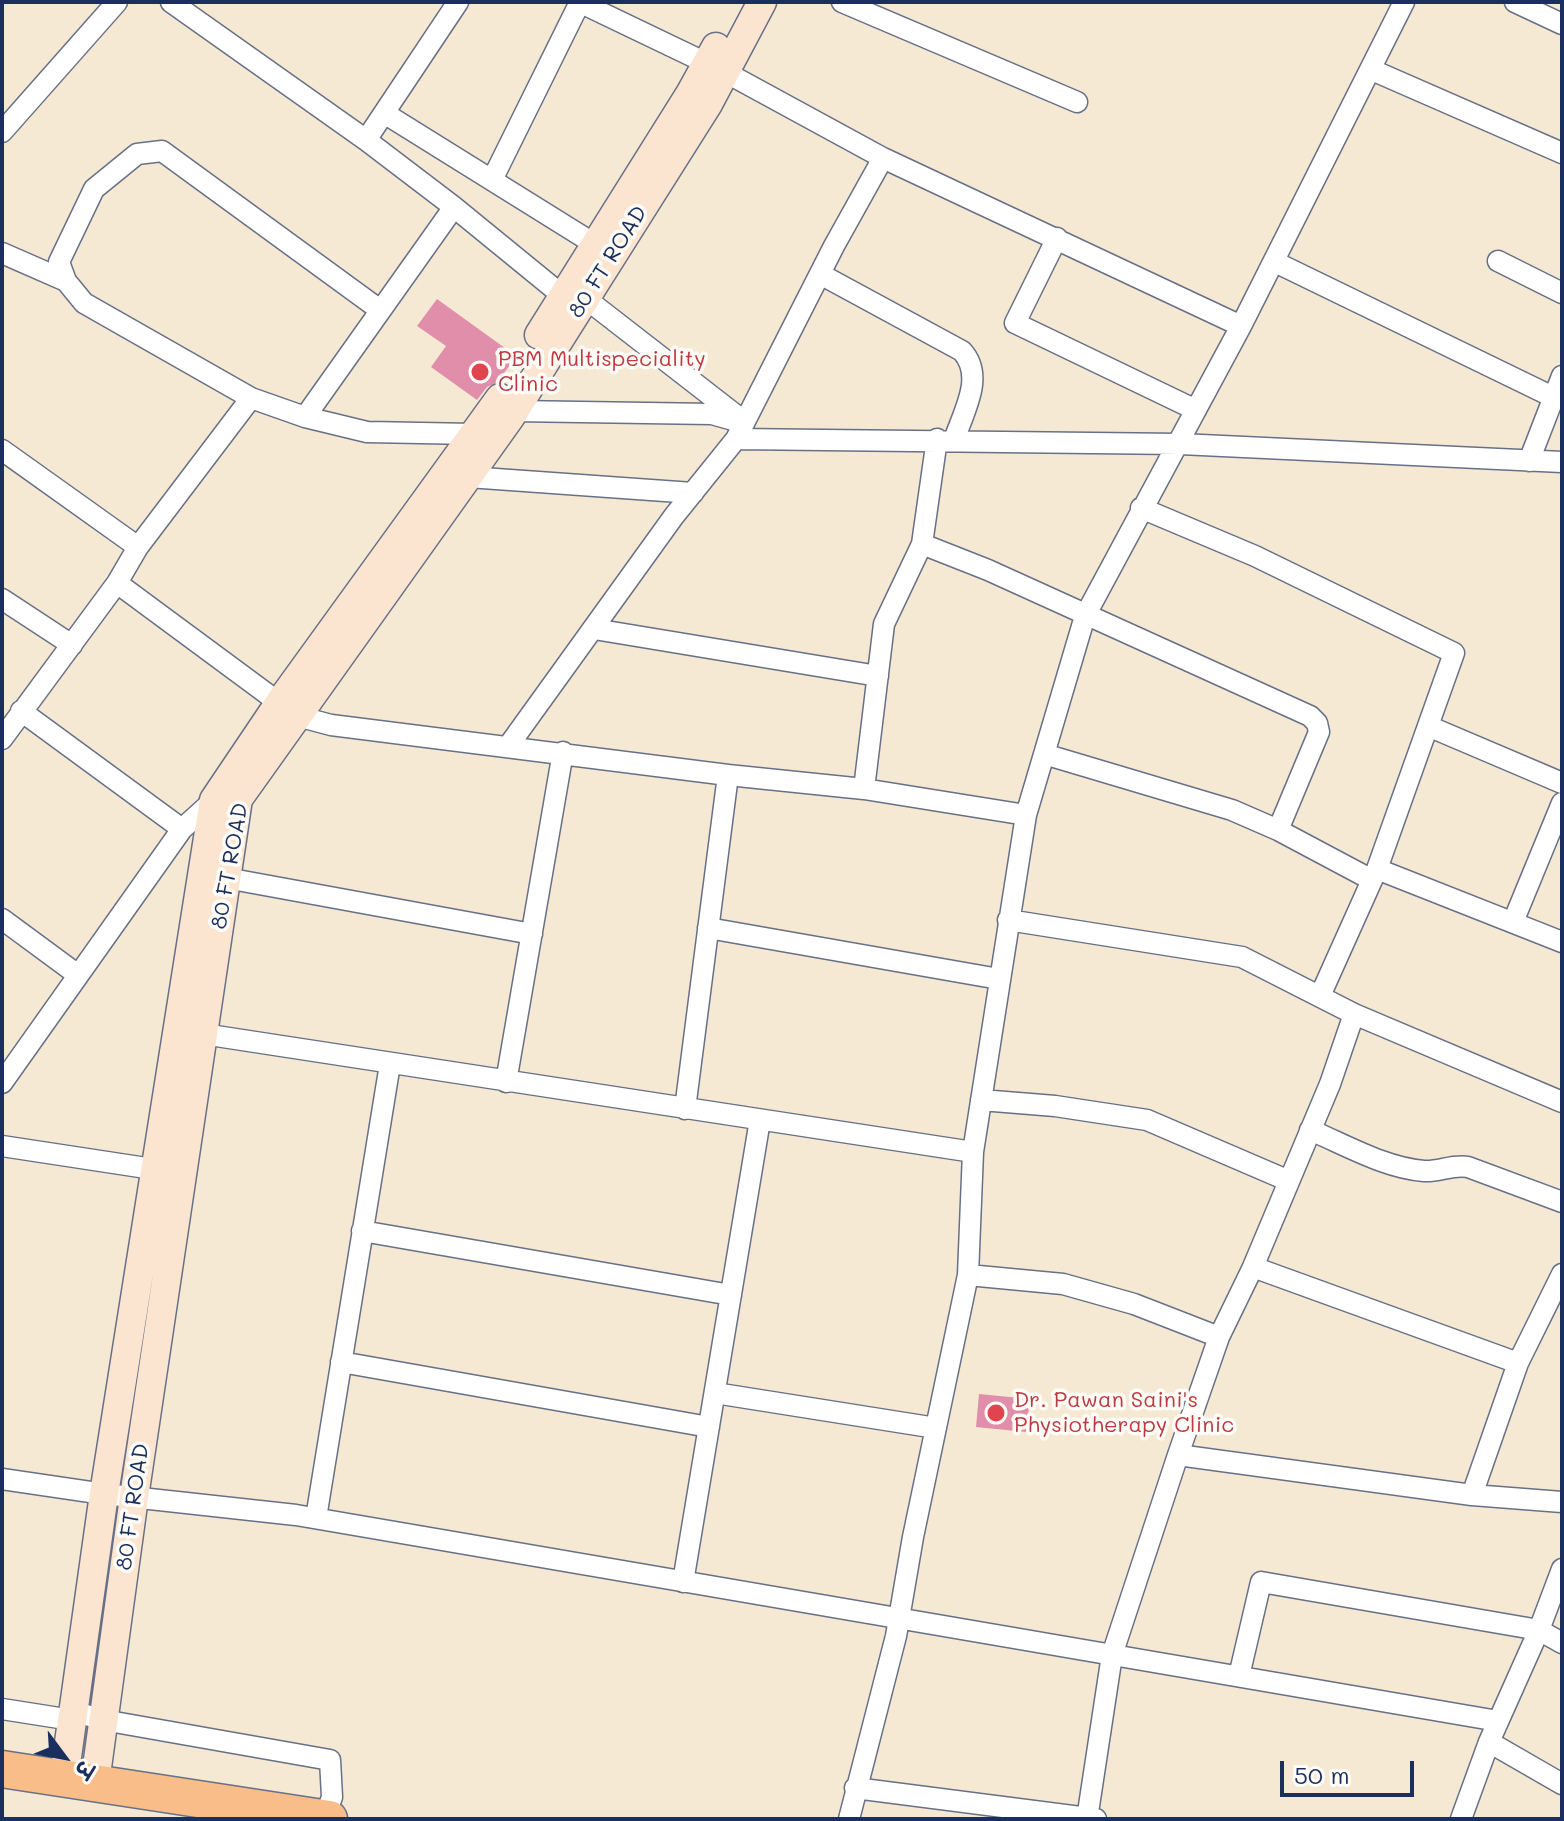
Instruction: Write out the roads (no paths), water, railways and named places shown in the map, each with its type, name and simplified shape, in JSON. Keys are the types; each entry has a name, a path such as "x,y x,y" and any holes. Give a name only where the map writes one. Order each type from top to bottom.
{"highway":[{"path":"2,1769 328,1815"}],"main road":[{"name":"80 FT ROAD","path":"80,1780 73,1716 104,1494 169,1171 203,1034 238,799 289,709 474,434 708,104 716,68 739,2"},
{"name":"80 FT ROAD","path":"80,1780 103,1720 134,1497 169,1171 214,800 289,709 468,477 514,411 574,297 596,245 690,94 716,68 762,2"}],"street":[{"path":"171,2 366,140 742,428"},
{"path":"492,180 580,2 716,68 883,158 1241,326"},
{"path":"842,2 1077,102"},
{"path":"849,1819 899,1620 968,1275 973,1152 1026,815 1085,616 1275,262 1404,2"},
{"path":"1515,2 1562,24"},
{"path":"2,132 112,3"},
{"path":"366,140 455,3"},
{"path":"1372,70 1562,153"},
{"path":"384,113 596,245"},
{"path":"380,310 162,151 137,154 94,189 59,262 66,281 84,303 251,398 305,417 367,432 474,434"},
{"path":"509,745 674,516 742,428 883,158"},
{"path":"305,417 454,207"},
{"path":"1057,238 1015,323 1196,410"},
{"path":"2,253 66,281"},
{"path":"1498,261 1562,293"},
{"path":"1275,262 1553,397"},
{"path":"820,274 962,351 971,360 974,371 972,386 946,439 922,544 884,624 864,789"},
{"path":"1529,461 1562,376"},
{"path":"2,739 117,583 138,547 251,398"},
{"path":"514,411 712,414 742,428 946,439 1180,444 1562,462"},
{"path":"2,450 138,547"},
{"path":"468,477 693,493"},
{"path":"1141,508 1255,556 1454,653 1374,874 1320,996"},
{"path":"922,544 988,570 1310,716 1317,723 1319,732 1278,830"},
{"path":"117,583 289,709 331,725 864,789 1026,815"},
{"path":"2,599 72,645"},
{"path":"594,629 878,676"},
{"path":"21,711 182,829"},
{"path":"1428,726 1562,783"},
{"path":"506,1082 563,752"},
{"path":"1044,754 1232,810 1374,874 1562,942"},
{"path":"685,1109 728,775"},
{"path":"3,1079 182,829 214,800"},
{"path":"1513,922 1562,803"},
{"path":"226,878 532,934"},
{"path":"2,919 78,975"},
{"path":"1008,920 1242,957 1354,1014 1562,1102"},
{"path":"708,928 999,979"},
{"path":"855,1788 1090,1818 1112,1655 1219,1337 1289,1181 1354,1014"},
{"path":"203,1034 973,1152"},
{"path":"316,1518 390,1064"},
{"path":"981,1100 1055,1106 1147,1120 1289,1181"},
{"path":"683,1582 760,1120"},
{"path":"1310,1130 1383,1161 1427,1171 1457,1165 1468,1167 1562,1202"},
{"path":"2,1146 169,1171"},
{"path":"362,1231 731,1295"},
{"path":"1253,1267 1518,1363"},
{"path":"1472,1495 1518,1363 1562,1274"},
{"path":"968,1275 1063,1284 1134,1304 1219,1337"},
{"path":"341,1362 709,1427"},
{"path":"715,1393 936,1428"},
{"path":"1178,1455 1472,1495 1562,1502"},
{"path":"2,1479 316,1518 1498,1721"},
{"path":"1461,1819 1489,1742 1539,1630 1562,1569"},
{"path":"1239,1676 1261,1582 1539,1630 1562,1643"},
{"path":"2,1709 103,1720 330,1760 332,1797 328,1815"},
{"path":"1489,1742 1562,1784"}],"place":[{"name":"PBM Multispeciality Clinic","path":"480,372"},
{"name":"Dr. Pawan Saini's Physiotherapy Clinic","path":"996,1413"}]}
